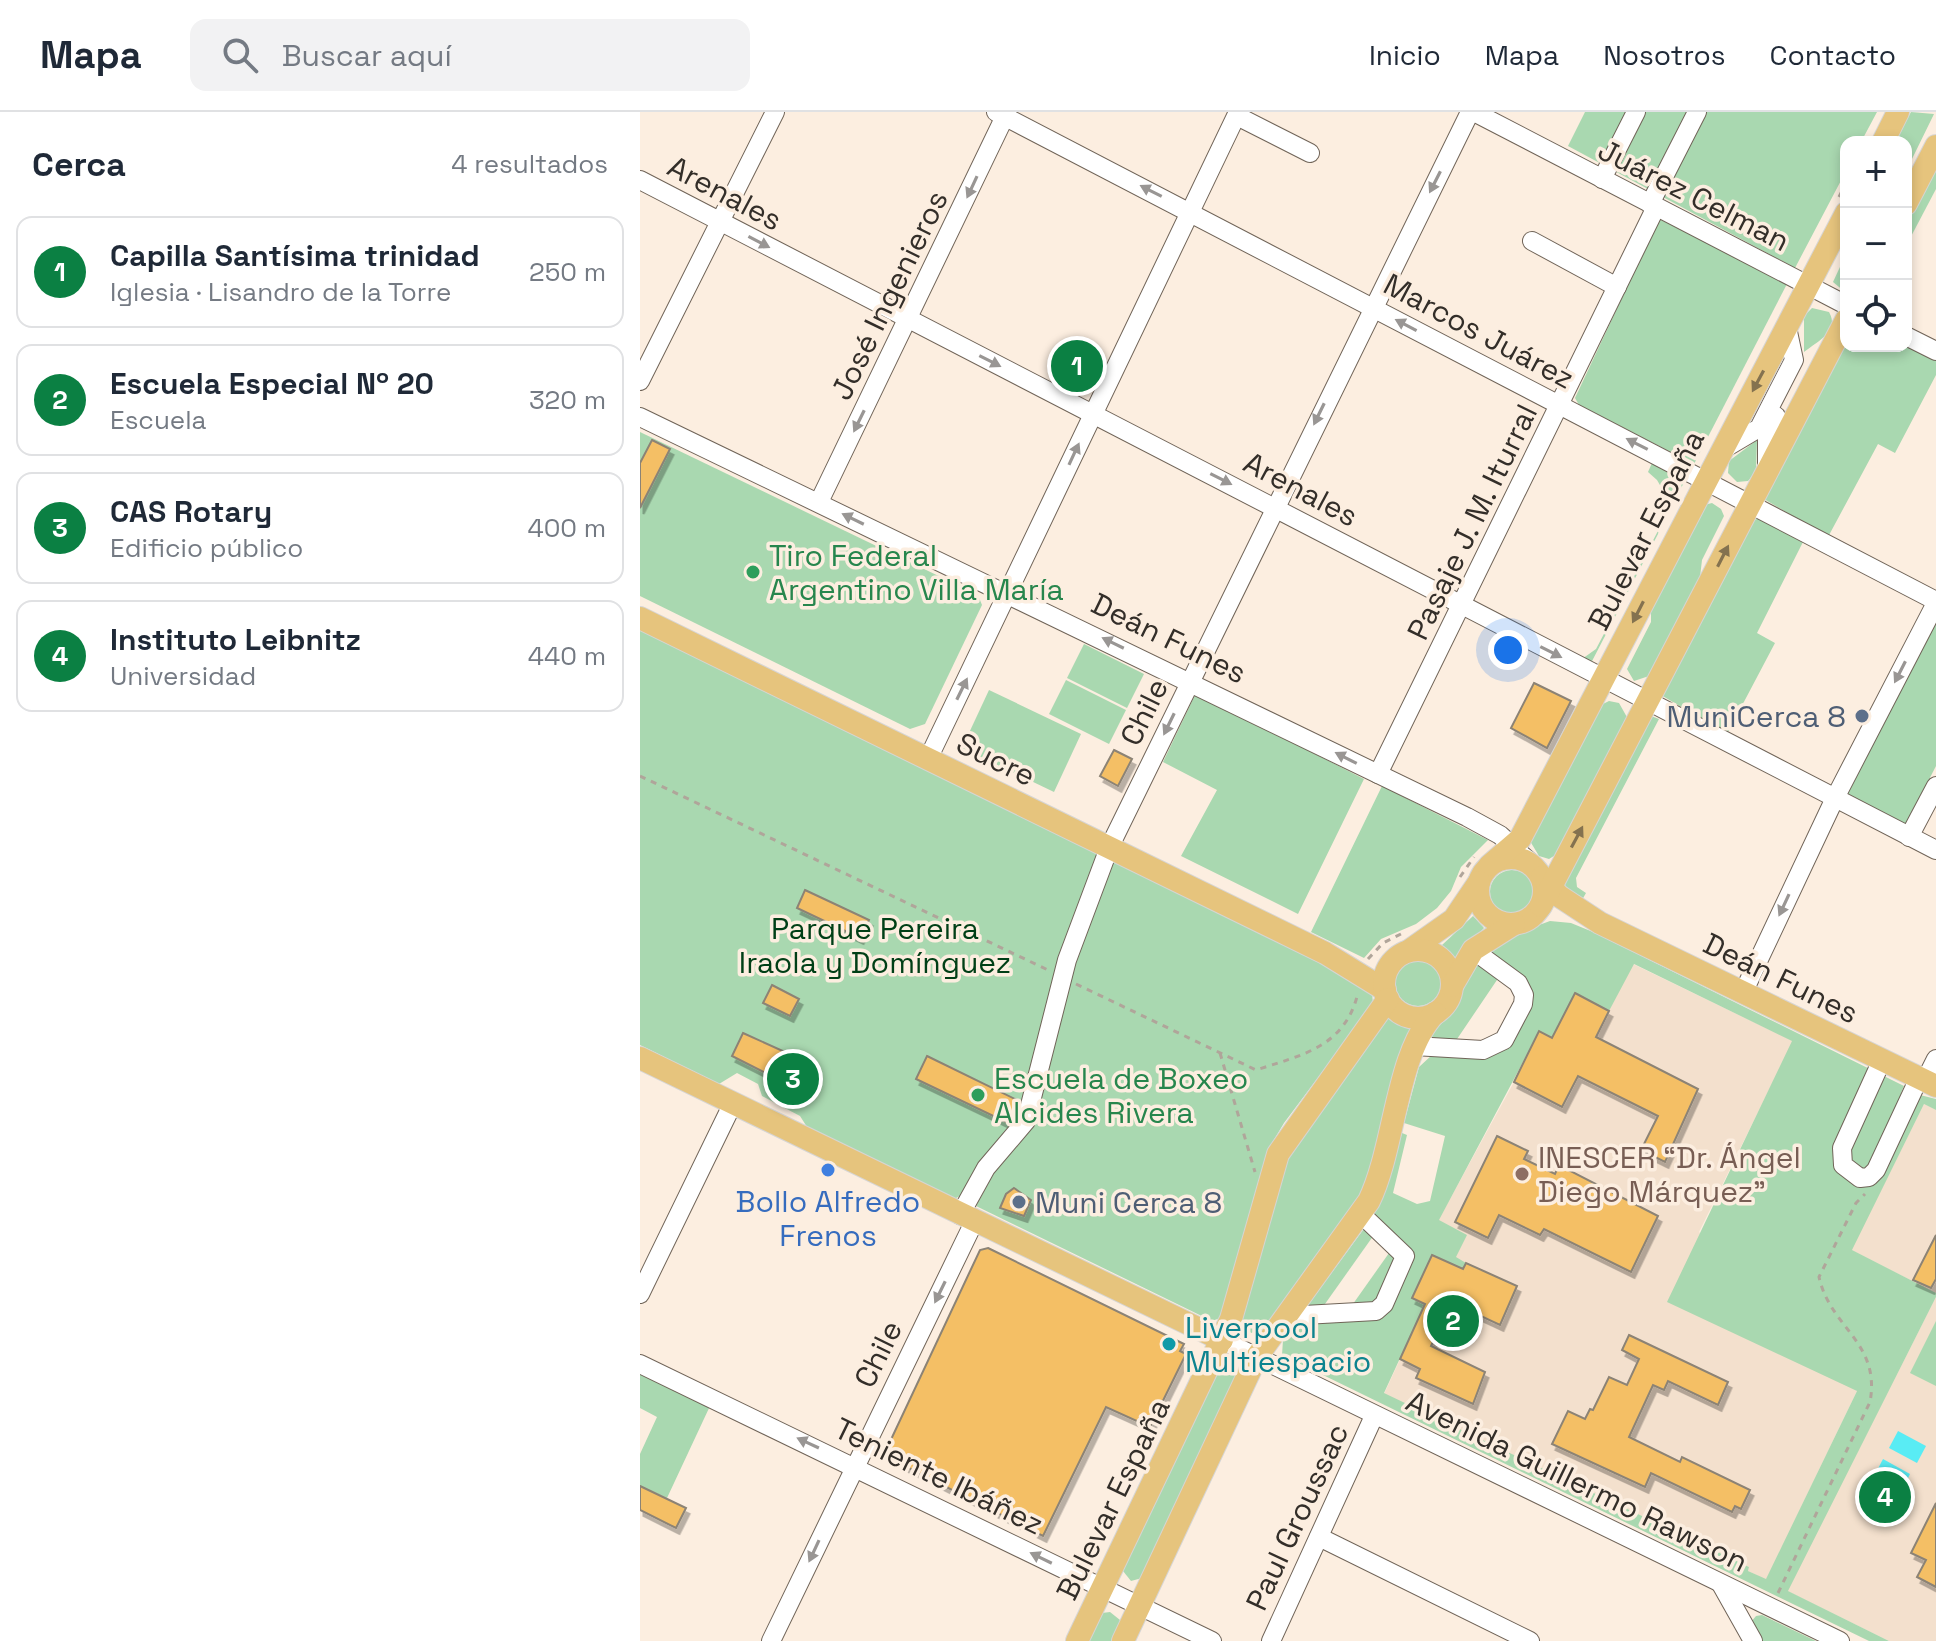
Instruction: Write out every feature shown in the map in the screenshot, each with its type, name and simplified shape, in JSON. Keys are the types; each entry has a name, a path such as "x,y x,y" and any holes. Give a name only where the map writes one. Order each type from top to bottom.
{"main road":[{"path":"1886,136 1898,112"},
{"path":"1912,192 1936,146"},
{"name":"Bulevar España","path":"1404,947 1454,919 1476,876 1506,840 1603,679 1840,225"},
{"path":"1123,1641 1256,1358 1361,1214 1380,1176 1414,1046 1424,1024 1444,1006 1473,950 1535,896 1647,701 1840,331"},
{"name":"Sucre","path":"640,618 1362,970 1386,994"},
{"path":"1514,858 1535,896 1498,921 1486,912 1479,897 1476,876 1514,858"},
{"name":"Deán Funes","path":"1535,896 1565,913 1600,923"},
{"name":"Deán Funes","path":"1535,896 1600,923 1927,1082"},
{"path":"1435,1013 1409,1016 1386,994 1404,947 1431,952 1440,957 1447,965 1452,986"},
{"name":"Sucre","path":"1362,970 1380,967 1404,947"},
{"name":"Bulevar España","path":"1077,1641 1222,1340 1283,1145 1386,994"},
{"name":"Avenida Guillermo Rawson","path":"640,1058 1222,1340"}],"street":[{"path":"640,381 775,112"},
{"name":"Juárez Celman","path":"1472,112 1840,302"},
{"name":"Chile","path":"771,1641 967,1218 986,1168 1026,1121 1063,977 1109,848 1372,307 1472,112"},
{"path":"1602,179 1636,112"},
{"name":"Pasaje J. M. Iturral","path":"1378,774 1560,406 1697,112"},
{"name":"Marcos Juárez","path":"1003,114 1936,602"},
{"name":"José Ingenieros","path":"819,502 909,320 1003,114"},
{"path":"928,759 1238,114 1310,153"},
{"name":"Arenales","path":"640,180 1936,850"},
{"path":"1532,241 1617,287"},
{"path":"1912,339 1936,351"},
{"name":"Deán Funes","path":"640,417 1190,680 1506,840 1535,896"},
{"path":"1743,993 1835,798 1936,602"},
{"path":"1909,837 1936,786"},
{"path":"1414,1046 1483,1050 1493,1049 1504,1040 1523,1004 1524,995 1518,983 1473,950"},
{"path":"1882,1060 1842,1148 1843,1165 1860,1178 1869,1177 1876,1170 1927,1082 1936,1059"},
{"path":"640,1294 733,1103"},
{"path":"1286,1316 1368,1314 1382,1307 1405,1256 1361,1214"},
{"name":"Avenida Guillermo Rawson","path":"1222,1340 1840,1641"},
{"name":"Teniente Ibáñez","path":"640,1364 1212,1641"},
{"name":"Paul Groussac","path":"1271,1641 1374,1416"},
{"path":"1319,1537 1526,1640"},
{"path":"1721,1584 1753,1641"}],"path":[{"path":"640,776 1256,1070 1321,1049 1348,1014 1358,996 1362,970 1383,943 1404,947"},
{"path":"1476,876 1465,867 1506,840"},
{"path":"1220,1053 1265,1196"},
{"path":"1771,1607 1870,1402 1873,1380 1867,1357 1825,1298 1819,1277 1856,1203 1866,1194"}],"shaded area":[{"path":"1633,964 1793,1041 1699,1232 1857,1391 1766,1580 1748,1571 1749,1567 1384,1394 1425,1305 1412,1298 1432,1255 1463,1269 1466,1264 1455,1258 1438,1221 1514,1082 1562,1106 1583,1067 1590,1082 1665,1120 1652,1128 1641,1150 1666,1162 1698,1089 1611,1044 1588,1051"},
{"path":"1924,1104 1936,1110 1936,1293 1851,1250"},
{"path":"1936,1297 1936,1641 1889,1641 1787,1591"}],"green space":[{"path":"1585,112 1877,112 1864,136 1840,136 1840,182 1795,268 1568,146"},
{"path":"1911,112 1934,114 1912,159 1912,136 1898,136"},
{"path":"1936,167 1936,189 1912,235 1912,213"},
{"path":"1659,219 1788,282 1694,464 1579,405 1575,398"},
{"path":"1840,267 1840,288 1833,282"},
{"path":"1812,308 1829,312 1832,325 1826,335 1804,352 1804,316"},
{"path":"1912,348 1936,361 1936,375 1895,453 1878,444 1828,537 1764,499 1840,352 1912,352"},
{"name":"Tiro Federal Argentino Villa María","path":"640,432 978,595 982,605 925,724 910,729 640,596"},
{"path":"1757,440 1756,471 1748,481 1737,482 1728,473 1729,461"},
{"path":"1652,463 1686,479 1669,510 1664,507 1664,492 1648,472"},
{"path":"1712,503 1721,509 1724,516 1702,560 1700,577 1649,676 1634,681 1627,669 1651,622 1651,605 1704,505"},
{"path":"1759,518 1804,540 1757,633 1775,643 1727,734 1661,695 1752,521"},
{"path":"1659,529 1591,663 1582,659 1596,649"},
{"path":"1936,621 1936,766 1906,824 1847,794"},
{"name":"Parque Pereira Iraola y Domínguez","path":"640,630 1320,959 1372,992 1373,1004 1284,1123 1269,1148 1220,1318 1212,1321 976,1206 1023,1119 966,1193 954,1199 807,1127 800,1116 762,1096 758,1084 737,1073 719,1084 640,1045"},
{"path":"1084,644 1144,674 1127,708 1067,678"},
{"path":"1066,680 1126,710 1109,744 1049,714"},
{"path":"989,690 1081,734 1054,792 962,748"},
{"path":"1196,693 1364,779 1298,914 1181,856 1217,790 1163,762"},
{"path":"1609,701 1619,703 1628,719 1557,854 1549,859 1539,856 1530,841 1603,704"},
{"path":"1651,716 1659,719 1576,878 1577,887 1586,893 1582,900 1564,885"},
{"path":"1382,786 1488,840 1461,867 1451,891 1437,908 1416,924 1381,939 1364,958 1311,932"},
{"path":"1512,870 1528,876 1534,892 1528,908 1512,914 1496,908 1490,892 1496,876"},
{"path":"1473,916 1484,928 1455,959 1441,946"},
{"path":"1550,921 1571,923 1904,1086 1901,1093 1917,1101 1920,1095 1936,1099 1936,1110 1924,1104 1852,1250 1936,1293 1936,1297 1788,1591 1889,1641 1869,1641 1282,1355 1283,1340 1294,1324 1366,1318 1406,1267 1374,1214 1388,1183 1402,1133 1407,1135 1393,1193 1417,1204 1430,1201 1445,1136 1404,1123 1419,1067 1432,1055 1479,1056 1528,1001 1487,953 1514,934","holes":["1634,964 1792,1041 1667,1302 1857,1391 1766,1579 1748,1571 1749,1567 1384,1393 1425,1304 1412,1297 1432,1255 1463,1269 1466,1263 1456,1257 1467,1235 1439,1220 1539,1032 1552,1038 1575,994 1609,1011"]},
{"path":"1418,960 1434,967 1441,983 1434,999 1418,1006 1402,999 1395,983 1402,967"},
{"path":"1476,960 1499,977 1453,1045 1432,1042 1432,1035 1458,1002 1462,986"},
{"path":"1387,1017 1410,1029 1368,1188 1265,1329 1251,1333 1242,1320 1287,1156"},
{"path":"1366,1226 1376,1232 1320,1311 1305,1309"},
{"path":"1394,1246 1398,1250 1382,1301 1348,1311"},
{"path":"1936,1321 1936,1386 1910,1373"},
{"path":"1227,1365 1239,1375 1142,1578 1131,1581 1123,1571 1220,1366"},
{"path":"640,1373 710,1406 667,1498 640,1486 640,1454 657,1417 640,1408"},
{"path":"1110,1612 1120,1620 1114,1641 1087,1641 1102,1613"},
{"path":"1762,1615 1816,1641 1758,1641 1751,1622"}],"water":[{"path":"1898,1431 1926,1446 1917,1463 1889,1448"},
{"path":"1883,1459 1910,1474 1887,1520 1859,1505"}],"building":[{"path":"652,440 670,449 640,508 640,463"},
{"path":"1534,683 1571,701 1547,748 1511,728"},
{"path":"1114,750 1132,759 1118,786 1100,776"},
{"path":"805,890 869,920 860,938 797,908"},
{"path":"772,985 799,999 790,1016 763,1003"},
{"path":"1575,993 1609,1011 1596,1037 1698,1089 1665,1162 1641,1150 1658,1116 1578,1076 1562,1107 1514,1082 1539,1031 1552,1038"},
{"path":"743,1033 816,1066 803,1092 732,1056"},
{"name":"Escuela de Boxeo Alcides Rivera","path":"927,1056 1019,1101 1015,1115 1008,1123 916,1079"},
{"path":"1497,1136 1528,1151 1524,1159 1555,1174 1559,1165 1658,1216 1631,1272 1544,1229 1540,1235 1499,1215 1488,1238 1455,1222"},
{"path":"1014,1188 1031,1200 1024,1216 1000,1208 1006,1194"},
{"path":"1936,1235 1936,1279 1931,1288 1913,1280"},
{"path":"988,1248 1184,1344 1180,1351 1186,1354 1150,1427 1106,1407 1043,1536 893,1460 887,1448 980,1250"},
{"path":"1432,1255 1463,1269 1466,1263 1517,1286 1500,1325 1451,1302 1431,1346 1485,1372 1473,1404 1416,1378 1420,1369 1400,1359 1425,1304 1412,1298"},
{"path":"1629,1335 1728,1382 1718,1405 1668,1381 1664,1390 1653,1385 1629,1437 1680,1462 1682,1457 1750,1490 1741,1509 1735,1506 1732,1512 1651,1473 1645,1487 1552,1444 1568,1411 1585,1419 1590,1409 1593,1410 1609,1377 1627,1385 1639,1359 1622,1350"},
{"path":"640,1486 686,1508 676,1528 640,1510"},
{"path":"1936,1503 1936,1587 1917,1577 1926,1560 1911,1553"}],"place":[{"name":"Capilla Santísima trinidad","path":"1077,366"},
{"name":"Tiro Federal Argentino Villa María","path":"753,572"},
{"name":"MuniCerca 8","path":"1862,716"},
{"name":"CAS Rotary","path":"793,1079"},
{"name":"Escuela de Boxeo Alcides Rivera","path":"978,1095"},
{"name":"Bollo Alfredo Frenos","path":"828,1170"},
{"name":"INESCER “Dr. Ángel Diego Márquez”","path":"1522,1174"},
{"name":"Muni Cerca 8","path":"1019,1202"},
{"name":"Escuela Especial Nº 20","path":"1453,1321"},
{"name":"Liverpool Multiespacio","path":"1169,1344"},
{"name":"Instituto Leibnitz","path":"1885,1497"}]}
